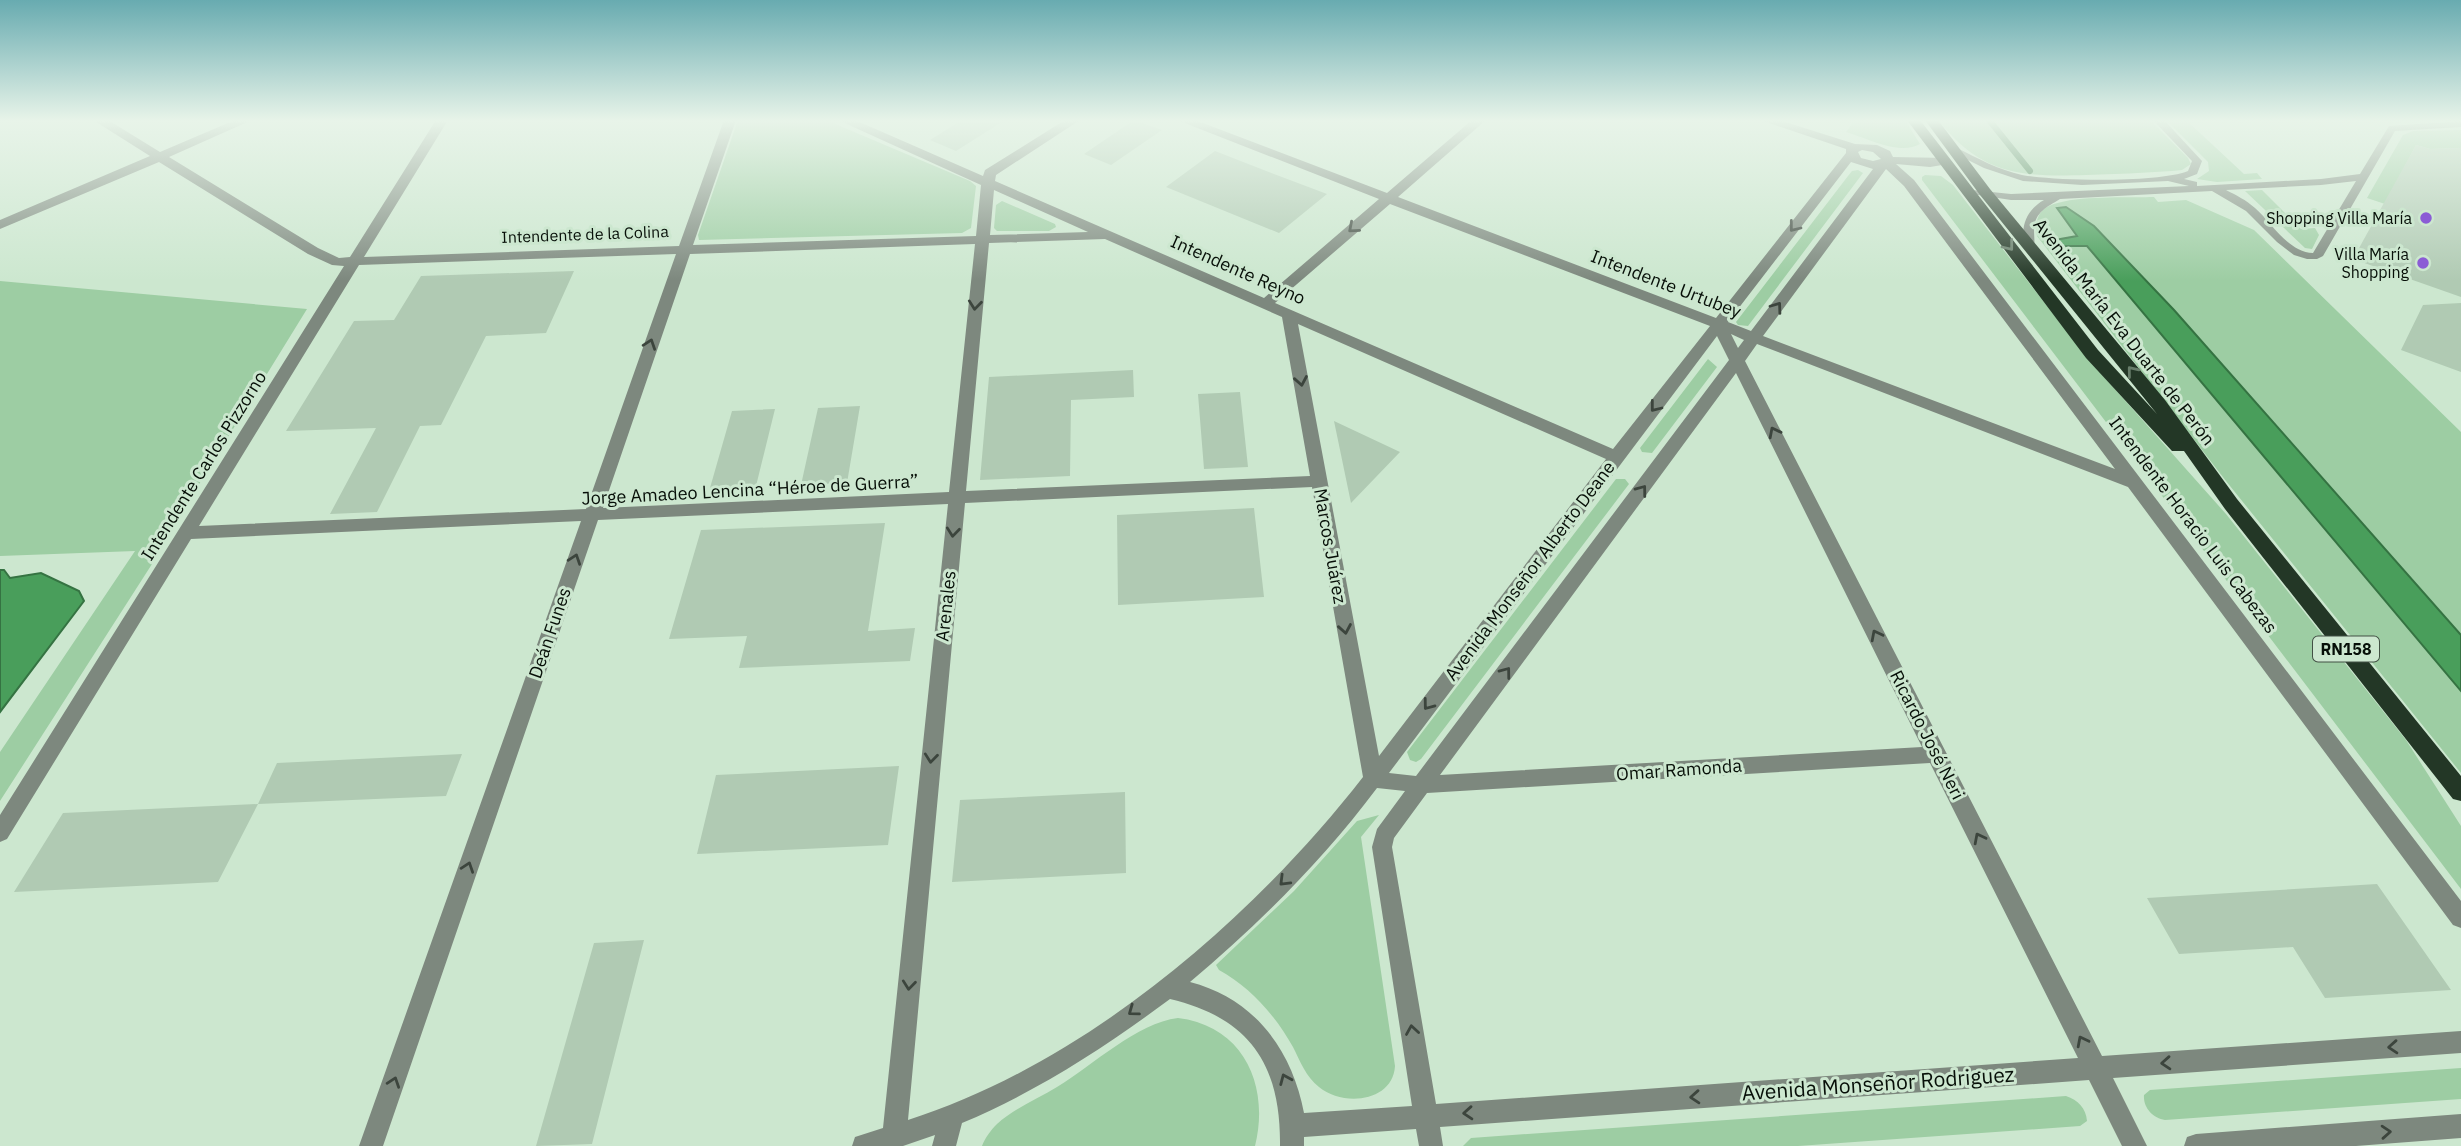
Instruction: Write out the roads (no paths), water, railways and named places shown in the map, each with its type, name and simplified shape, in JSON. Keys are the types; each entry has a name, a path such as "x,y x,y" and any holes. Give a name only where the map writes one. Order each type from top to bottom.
{"highway":[{"name":"Avenida María Eva Duarte de Perón","path":"1959,173 1967,192 2100,364 2231,504"},
{"name":"Avenida María Eva Duarte de Perón","path":"1968,173 2159,404 2231,504 2461,792"},
{"path":"2425,748 2461,809"}],"street":[{"path":"0,225 121,173"},
{"name":"Intendente de la Colina","path":"183,173 313,251 337,262 982,237 1111,235"},
{"name":"Intendente Carlos Pizzorno","path":"0,833 408,173"},
{"name":"Deán Funes","path":"371,1146 710,173"},
{"name":"Intendente Reyno","path":"968,173 1616,457"},
{"path":"988,182 990,173"},
{"name":"Intendente Urtubey","path":"1324,173 2135,483"},
{"path":"1266,303 1417,173"},
{"name":"Avenida Monseñor Alberto Deane","path":"1165,987 1187,970 1318,846 1373,779 1616,457 1836,173"},
{"path":"1431,1146 1382,847 1384,835 1874,173"},
{"name":"Intendente Horacio Luis Cabezas","path":"1899,173 2461,918"},
{"name":"Arenales","path":"894,1138 988,182"},
{"name":"Marcos Juárez","path":"1289,313 1373,779"},
{"name":"Ricardo José Neri","path":"1719,325 2135,1146"},
{"name":"Jorge Amadeo Lencina “Héroe de Guerra”","path":"184,533 1318,481"},
{"name":"Omar Ramonda","path":"1373,779 1422,785 1936,754"},
{"path":"863,1146 952,1117 1005,1092 1097,1037 1165,987 1212,999 1234,1012 1252,1029 1271,1052 1283,1073 1292,1099 1293,1136"},
{"name":"Avenida Monseñor Rodriguez","path":"1293,1136 1426,1116 2461,1042"},
{"path":"944,1146 952,1117"},
{"path":"2196,1146 2461,1126"}],"lane":[{"path":"2006,173 2063,182"},
{"path":"1985,192 2002,186 2167,178 2190,173"},
{"path":"2167,178 2226,194 2248,207 2297,253 2313,257 2317,256 2363,173"},
{"path":"1967,192 2011,197 2065,196 2347,181 2361,177"},
{"path":"2029,245 2027,227 2032,214 2044,202 2065,196"}],"place":[{"name":"Shopping Villa María","path":"2426,218"},
{"name":"Villa María Shopping","path":"2423,263"}]}
